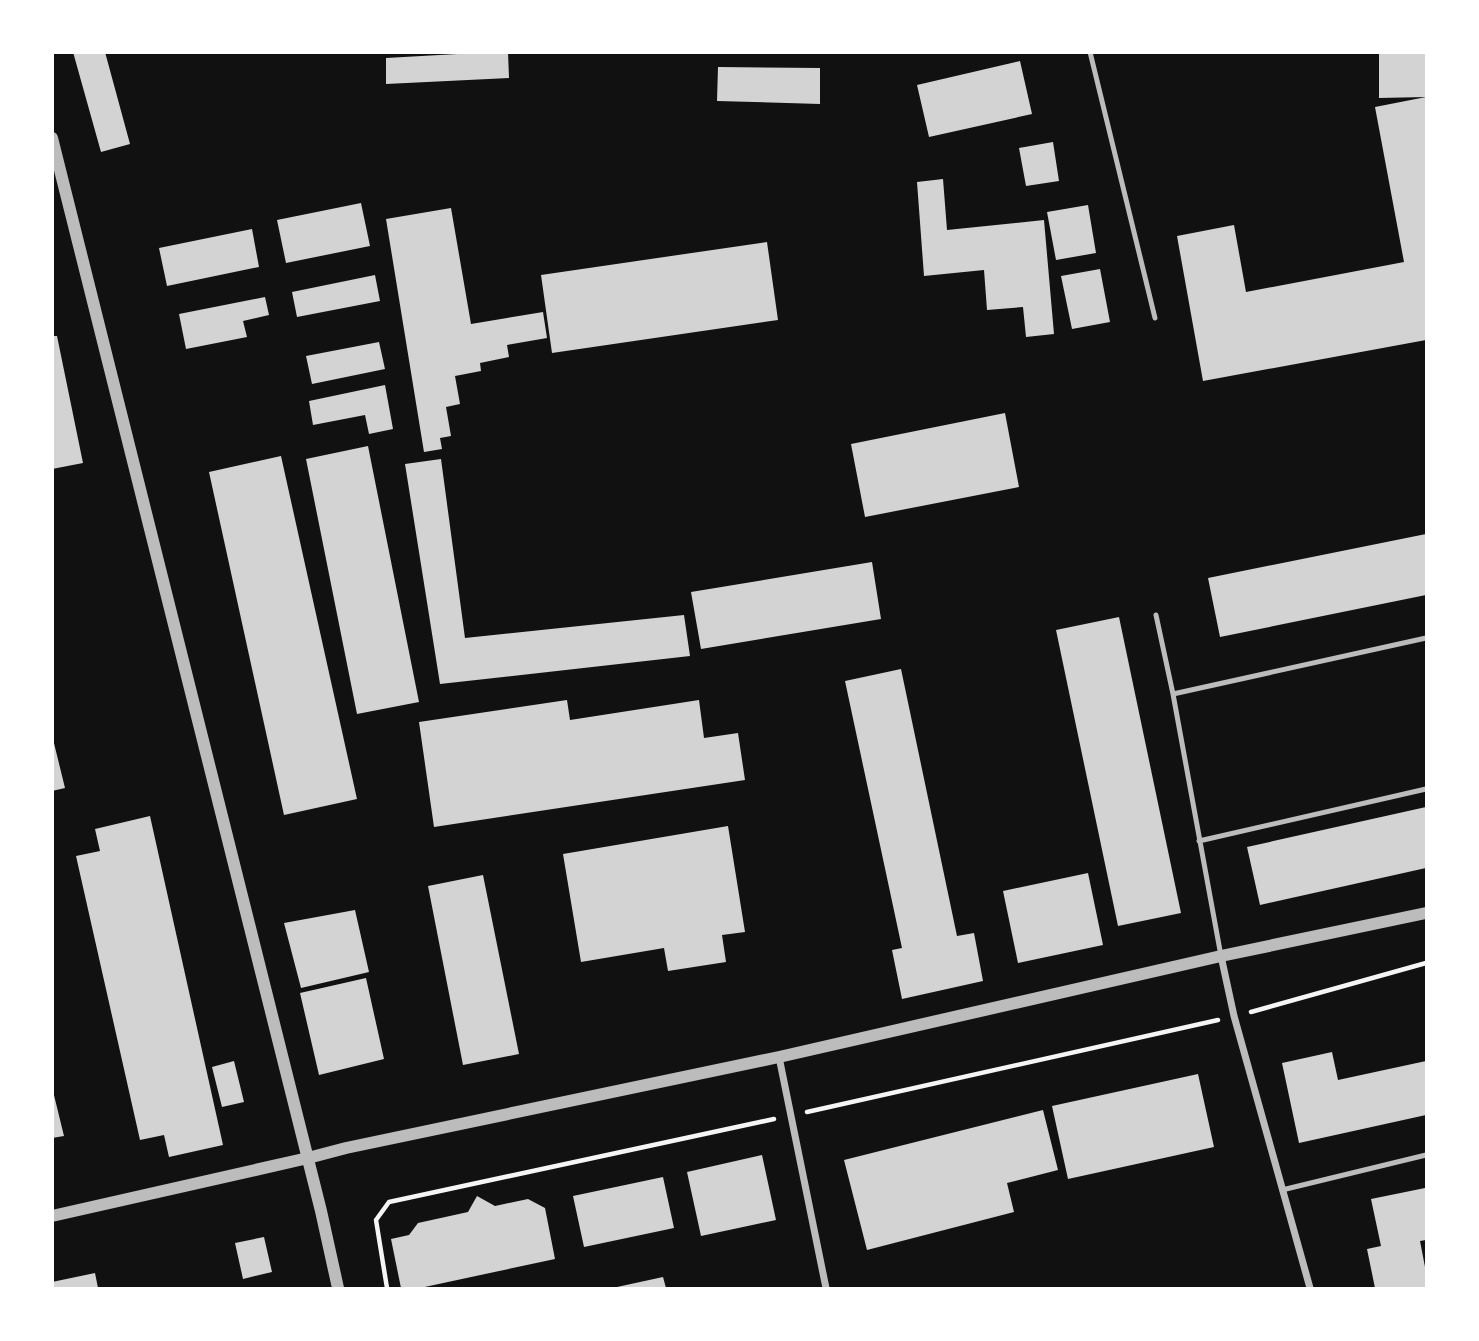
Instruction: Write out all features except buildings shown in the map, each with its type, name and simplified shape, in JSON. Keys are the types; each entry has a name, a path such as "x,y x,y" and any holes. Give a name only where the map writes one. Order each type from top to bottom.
{"street":[{"path":"52,138 308,1158 338,1289"},
{"path":"52,1216 360,1145 779,1057 1221,956 1426,913"},
{"path":"1221,956 1234,1016 1310,1289"},
{"path":"779,1057 825,1289"}],"lane":[{"path":"1090,52 1155,318"},
{"path":"1156,615 1221,956"},
{"path":"1173,694 1426,638"},
{"path":"1199,841 1426,789"},
{"path":"1282,1190 1426,1155"}],"path":[{"path":"387,1289 376,1220 389,1202 790,1116 1234,1016 1426,963"}]}
